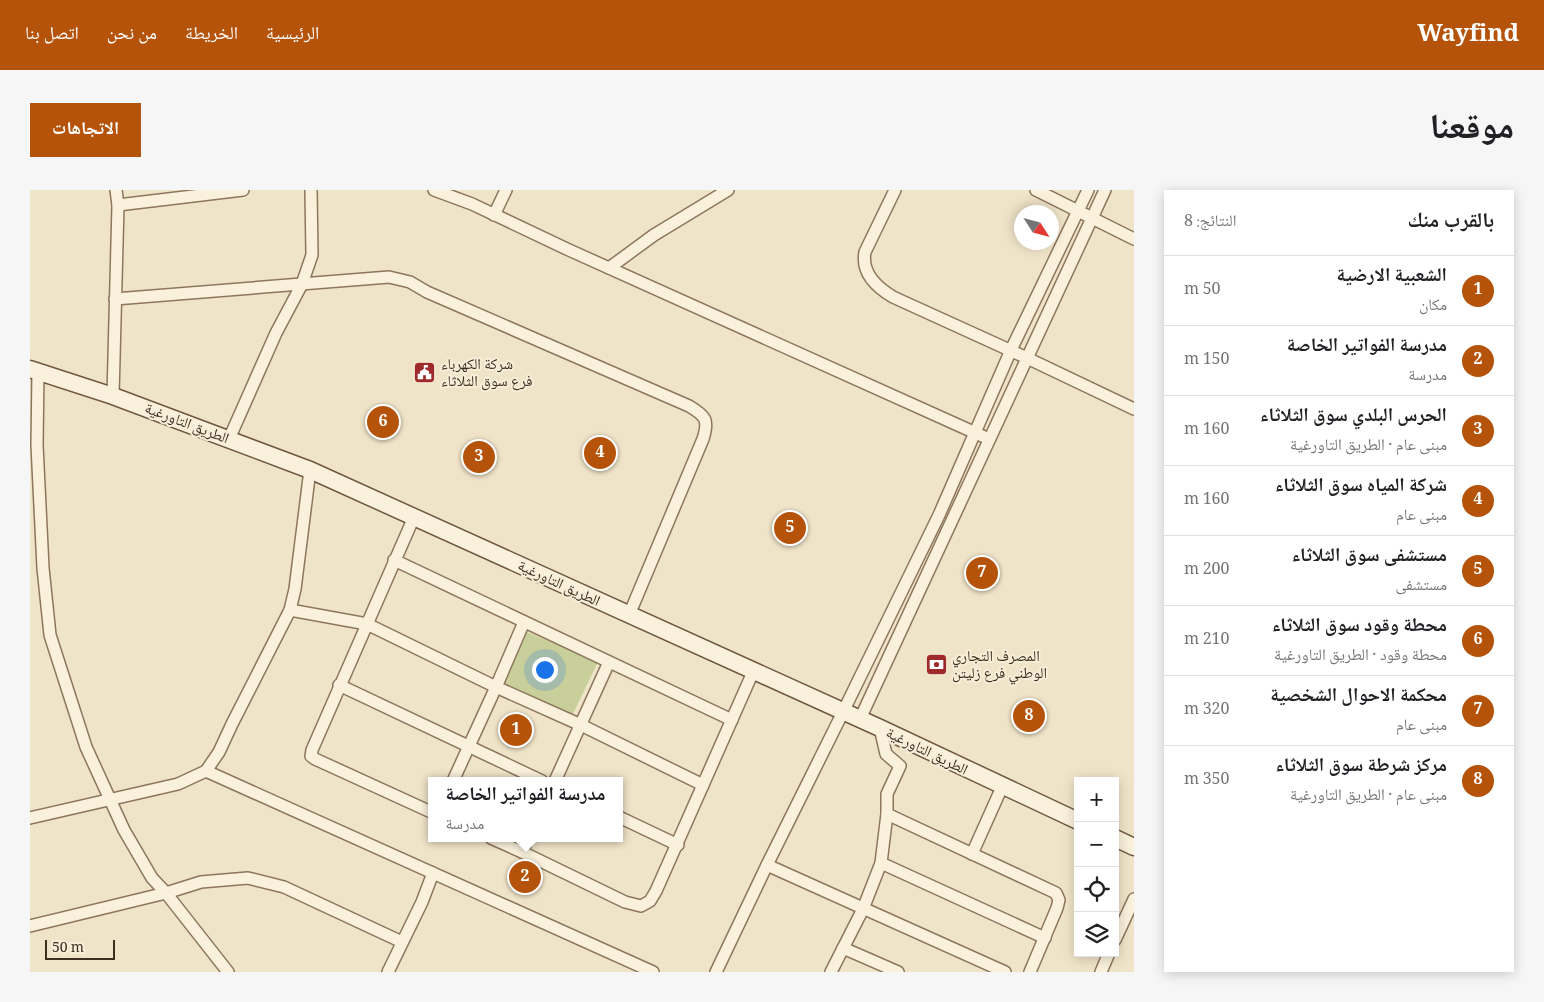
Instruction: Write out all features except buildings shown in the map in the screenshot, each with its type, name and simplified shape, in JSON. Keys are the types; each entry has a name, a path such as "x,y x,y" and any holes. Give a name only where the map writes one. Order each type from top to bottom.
{"street":[{"path":"114,396 118,205 116,190"},
{"path":"118,205 243,190"},
{"path":"229,439 276,333 302,284 312,255 311,190"},
{"path":"434,190 494,215 989,439"},
{"path":"494,215 506,190"},
{"path":"609,268 654,235 728,190"},
{"path":"895,190 865,252 863,261 865,269 880,289 893,297 1012,350 1134,410"},
{"path":"1036,190 1134,239"},
{"path":"716,972 939,515 974,432 1088,190"},
{"path":"860,719 1105,190"},
{"path":"116,299 389,277 410,282 427,292 680,402 700,413 705,419 707,427 703,440 630,615"},
{"path":"34,371 34,444 50,635 86,747 124,830 152,878 228,972"},
{"name":"الطريق التاورغية","path":"34,371 114,396 310,470 880,728 1074,819"},
{"path":"30,818 178,784 206,771 219,752 290,610 295,590 310,470"},
{"path":"414,517 339,685 311,756 315,760 428,811"},
{"path":"394,560 732,720"},
{"path":"290,610 367,624 704,785"},
{"path":"455,777 524,622"},
{"path":"557,777 610,662"},
{"path":"499,842 625,902 641,906 650,901 678,845 753,672"},
{"path":"339,685 534,777"},
{"path":"831,972 863,909 881,863 887,814 887,794 900,766 886,754 880,728"},
{"path":"206,771 653,972"},
{"path":"972,854 1002,787"},
{"path":"887,814 1056,893 1059,900 1030,972"},
{"path":"623,819 678,845"},
{"path":"1119,840 1134,847"},
{"path":"522,852 526,842"},
{"path":"881,863 1045,938"},
{"path":"767,865 1004,972"},
{"path":"388,972 422,902 433,873"},
{"path":"30,926 166,893 201,882 248,878 284,887 402,942"},
{"path":"1119,931 1134,899"},
{"path":"843,948 898,972"},
{"path":"1101,972 1107,957"}],"green space":[{"path":"525,631 598,662 571,718 499,684"}],"place":[{"name":"شركة الكهرباء فرع سوق الثلاثاء","path":"425,373"},
{"name":"محطة وقود سوق الثلاثاء","path":"383,422"},
{"name":"شركة المياه سوق الثلاثاء","path":"600,453"},
{"name":"الحرس البلدي سوق الثلاثاء","path":"479,457"},
{"name":"مستشفى سوق الثلاثاء","path":"790,528"},
{"name":"محكمة الاحوال الشخصية","path":"982,573"},
{"name":"المصرف التجاري الوطني فرع زليتن","path":"936,665"},
{"name":"مركز شرطة سوق الثلاثاء","path":"1029,716"},
{"name":"الشعبية الارضية","path":"516,730"},
{"name":"مدرسة الفواتير الخاصة","path":"525,877"}]}
